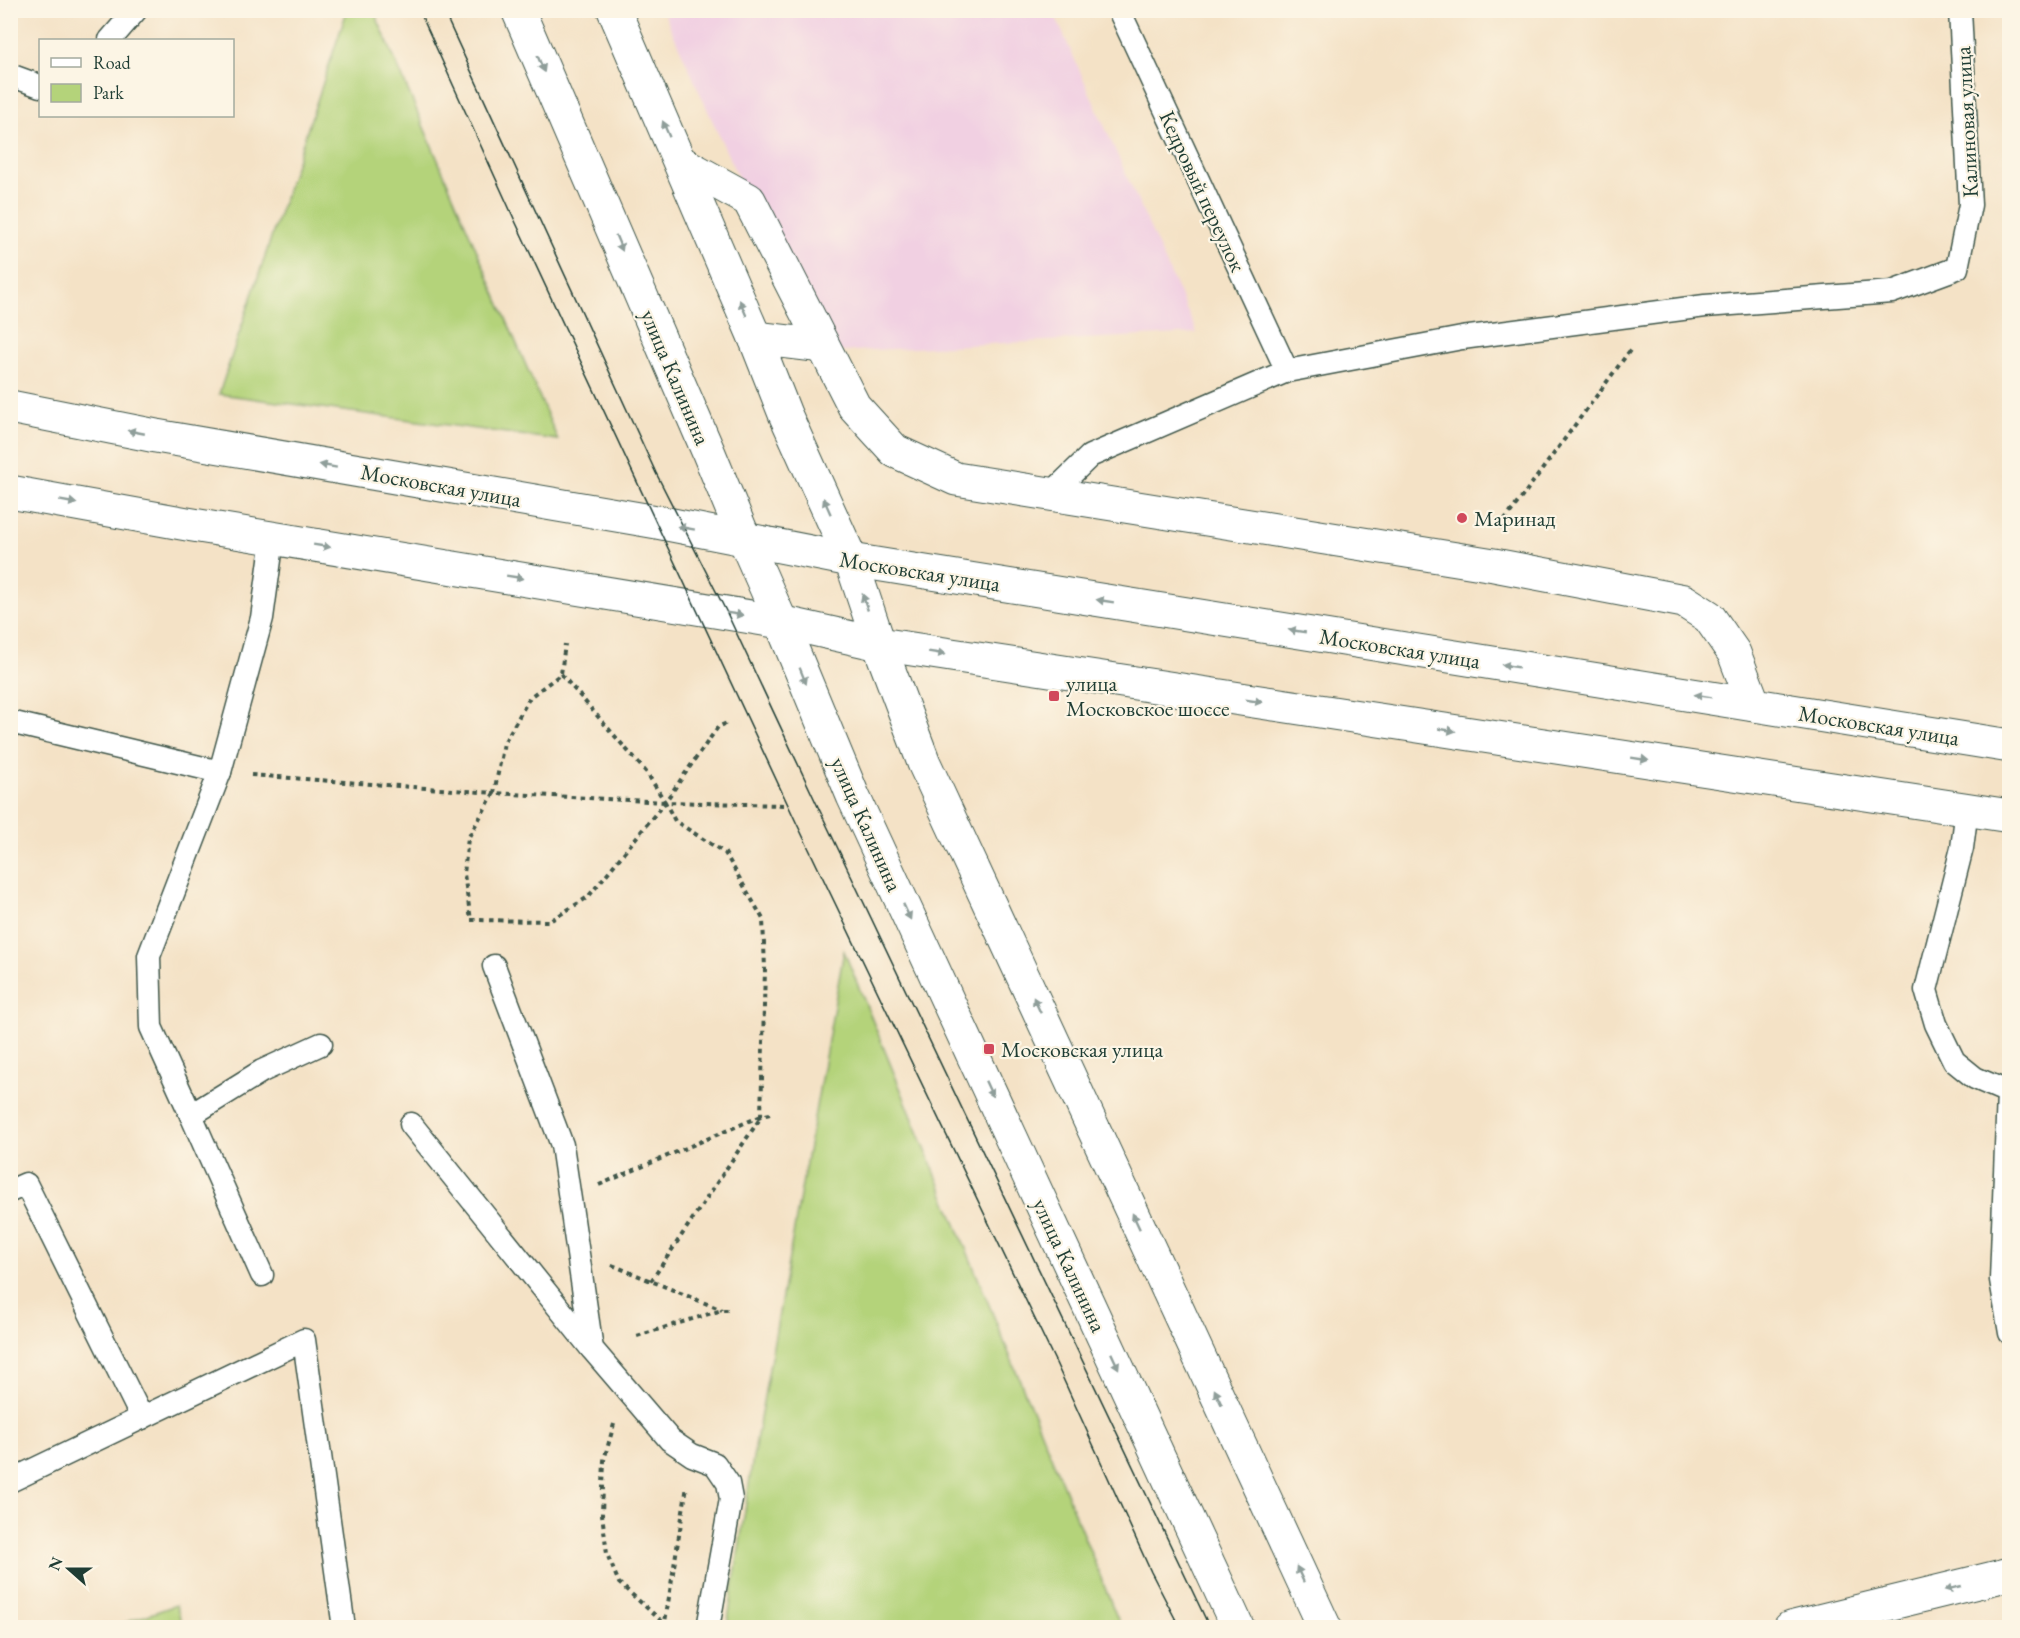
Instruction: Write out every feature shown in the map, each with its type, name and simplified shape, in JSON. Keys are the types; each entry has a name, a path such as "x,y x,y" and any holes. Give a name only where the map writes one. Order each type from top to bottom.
{"main road":[{"name":"улица Калинина","path":"518,10 704,440 853,796 1238,1628"},
{"path":"614,10 755,338 785,414 851,560 879,644 924,763 1324,1628"},
{"path":"680,162 749,200 854,406 895,451 956,479 1494,565 1684,601 1709,617 1734,652 1754,705"},
{"path":"755,338 824,346"},
{"name":"Московская улица","path":"10,407 156,436 744,538 851,560 2010,746"},
{"path":"10,492 781,622 879,644 2010,816"},
{"path":"1790,1628 2010,1574"}],"lane":[{"path":"111,39 136,10"},
{"name":"Кедровый переулок","path":"1119,10 1287,371"},
{"name":"Калиновая улица","path":"1287,371 1462,338 1705,306 1892,292 1957,268 1970,205 1960,10"},
{"path":"10,75 39,86"},
{"path":"1051,494 1090,456 1287,371"},
{"path":"261,1275 151,1027 149,957 220,772 262,618 273,538"},
{"path":"10,722 220,772"},
{"path":"1966,809 1962,848 1926,990 1936,1024 1954,1061 1976,1078 2009,1093 2001,1280 2010,1333"},
{"path":"494,966 562,1145 592,1349"},
{"path":"191,1115 262,1071 321,1044"},
{"path":"411,1124 592,1349 670,1440 692,1455 716,1464 728,1484 731,1499 708,1628"},
{"path":"10,1191 26,1184 142,1418"},
{"path":"10,1481 304,1340 344,1628"}],"path":[{"path":"1494,565 1502,524 1632,348"},
{"path":"565,644 561,674 530,697 504,743 494,793 468,838 464,874 471,920 550,921 588,897 665,802 718,727 729,722"},
{"path":"561,674 647,773 675,821 725,853 763,920 765,969 761,1116 651,1281"},
{"path":"220,772 494,793 665,802 783,805"},
{"path":"570,1197 761,1116 771,1114"},
{"path":"578,1252 725,1310 637,1336"},
{"path":"616,1416 604,1460 602,1514 606,1554 619,1583 664,1626"},
{"path":"664,1626 692,1455"}],"shaded area":[{"path":"663,11 1053,11 1197,333 817,353"}],"green space":[{"path":"347,11 374,11 558,440 219,394"},
{"path":"844,951 1121,1627 727,1627 753,1458"},
{"path":"176,1605 183,1627 113,1627"}],"tram line":[{"path":"419,10 796,822 1056,1363 1151,1572 1180,1628"},
{"path":"443,10 656,473 727,613 1210,1628"}],"place":[{"name":"Маринад","path":"1462,518"},
{"name":"улица Московское шоссе","path":"1054,696"},
{"name":"Московская улица","path":"989,1049"}]}
